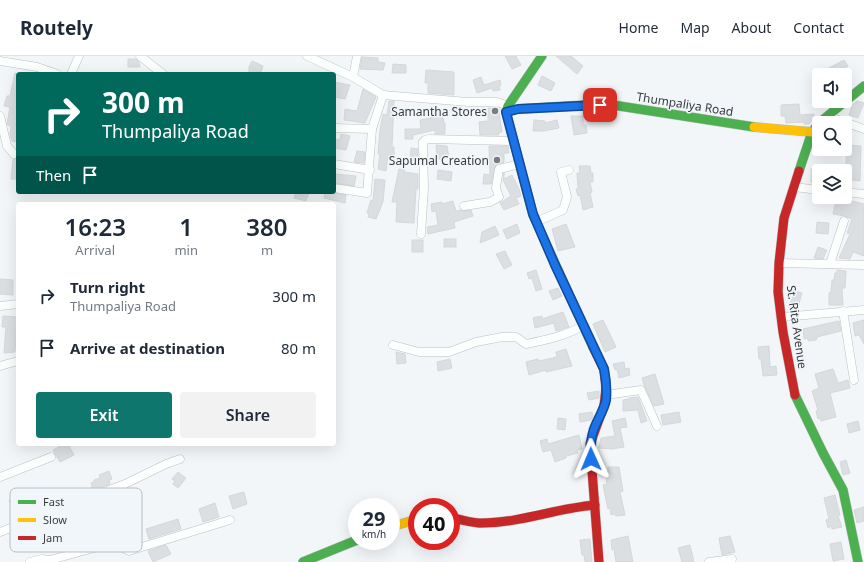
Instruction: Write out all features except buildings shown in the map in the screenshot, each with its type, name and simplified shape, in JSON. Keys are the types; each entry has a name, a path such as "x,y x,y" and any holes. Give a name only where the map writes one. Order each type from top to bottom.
{"street":[{"path":"72,72 79,56"},
{"path":"140,56 160,72"},
{"path":"307,56 353,77 383,95 468,102 497,102 507,109 533,214 555,265 604,369 606,381 604,407 593,431 590,444 599,562"},
{"path":"353,77 356,56"},
{"path":"507,109 542,56"},
{"path":"0,61 37,67 51,72"},
{"name":"St. Rita Avenue","path":"827,116 864,86"},
{"path":"336,188 367,193 372,129 383,95"},
{"name":"Thumpaliya Road","path":"507,109 613,105 751,126 812,132"},
{"path":"0,116 7,146 14,154"},
{"path":"852,125 864,129"},
{"path":"336,128 372,129"},
{"name":"St. Rita Avenue","path":"812,132 784,218 779,263 778,292 783,332 795,396 843,490 858,562"},
{"path":"421,234 424,188 423,142 425,140 514,141"},
{"path":"336,164 370,170"},
{"path":"464,206 490,202 499,197 496,188 499,170 520,164"},
{"path":"536,222 563,210 567,197 561,172 569,170"},
{"path":"794,187 812,189"},
{"path":"852,193 864,194"},
{"path":"830,264 844,221"},
{"path":"779,263 864,265"},
{"path":"0,306 16,304"},
{"path":"782,317 864,310"},
{"path":"843,311 854,380"},
{"path":"393,345 419,352 448,352 476,342 502,337 516,337 526,344 548,340 572,332 584,326"},
{"path":"0,366 16,362"},
{"path":"606,395 641,390 657,426"},
{"path":"0,477 51,457"},
{"path":"115,488 180,459"},
{"path":"460,520 480,523 492,522 534,516 558,509 595,505"},
{"path":"142,547 230,520"},
{"path":"0,532 10,528"},
{"path":"303,562 348,544"},
{"path":"30,562 42,559 50,560 79,552"},
{"path":"709,562 732,559"}],"traffic: fast":[{"path":"506,112 508,106 542,56"},
{"path":"799,171 812,132 819,123 864,86"},
{"path":"506,112 518,109 613,105 754,127"},
{"path":"506,112 533,215 593,347"},
{"path":"795,395 843,490 858,562"},
{"path":"303,562 348,544"}],"traffic: slow":[{"path":"754,127 812,132"},
{"path":"400,524 408,522"}],"traffic: jam":[{"path":"795,395 783,332 778,292 779,263 784,218 799,171"},
{"path":"593,347 604,369 606,388 604,406 590,444 599,562"},
{"path":"460,520 478,523 510,521 567,509 595,505"}],"place":[{"name":"Samantha Stores","path":"495,111"},
{"name":"Sapumal Creation","path":"497,160"}],"route":[{"path":"591,459 590,444 593,431 606,400 606,381 604,369 555,265 533,214 506,112 518,109 600,105"}]}
